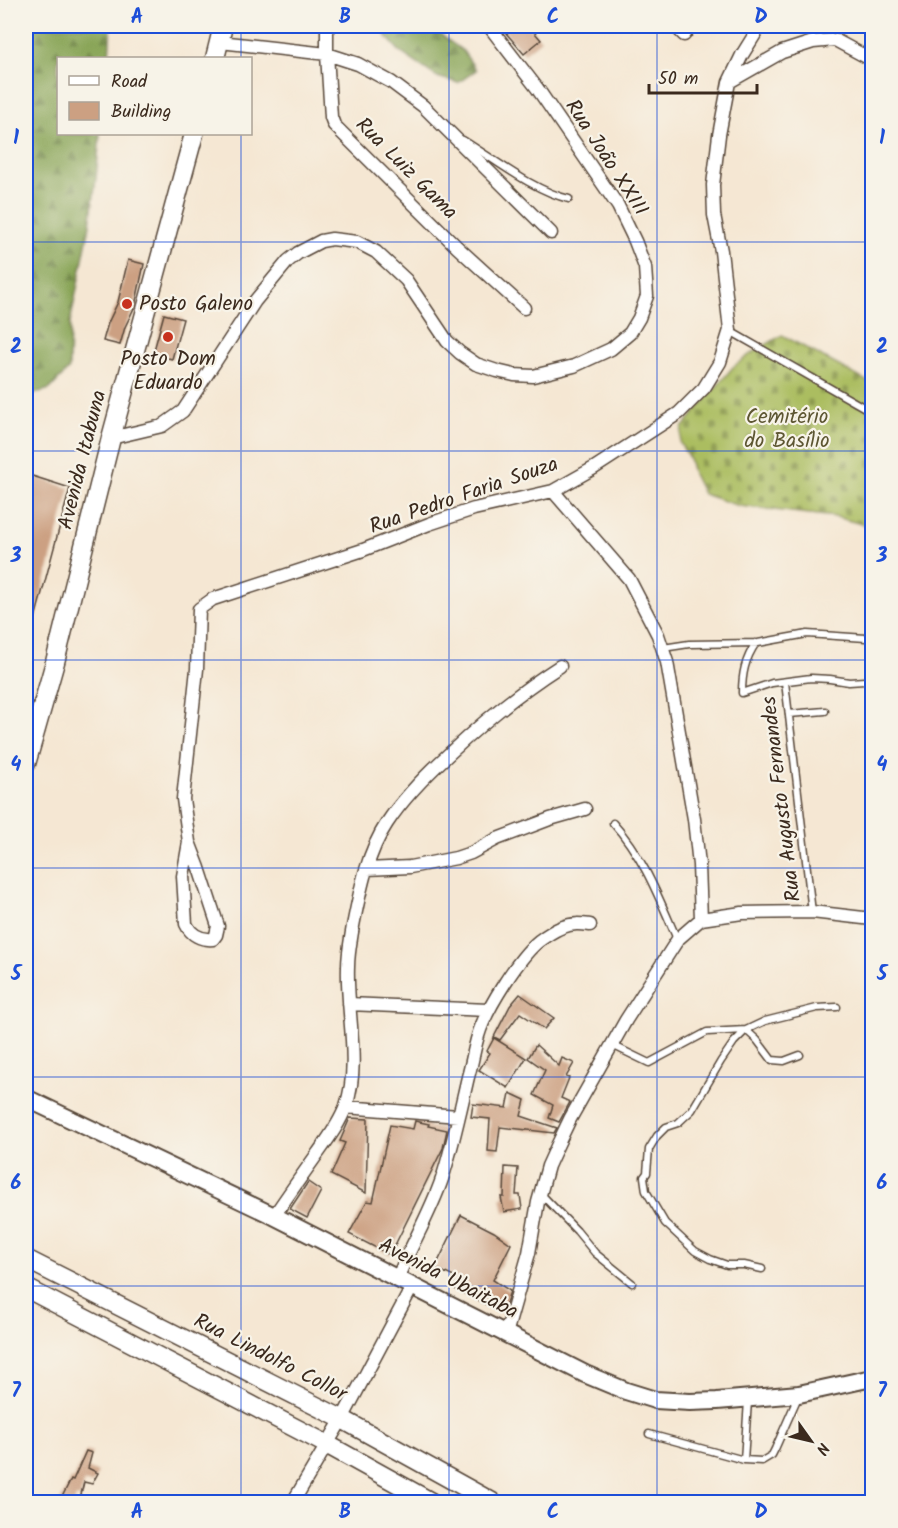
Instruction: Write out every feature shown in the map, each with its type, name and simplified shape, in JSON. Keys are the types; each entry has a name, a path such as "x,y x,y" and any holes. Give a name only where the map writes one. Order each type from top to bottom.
{"main road":[{"name":"Avenida Itabuna","path":"26,764 55,662 111,438 194,135"},
{"name":"Avenida Ubaitaba","path":"26,1098 273,1216 585,1374 626,1391 655,1400 717,1401 799,1394 873,1378"},
{"name":"Rua Lindolfo Collor","path":"26,1259 342,1419 492,1503"},
{"path":"26,1288 328,1444 432,1503"}],"street":[{"name":"Rua Luiz Gama","path":"327,26 331,117 334,125 457,247 524,308"},
{"name":"Rua João XXIII","path":"111,438 162,426 183,411 255,301 282,269 298,253 332,239 357,242 376,252 406,280 447,341 476,364 497,371 533,376 574,366 611,349 630,333 639,318 647,296 645,267 631,232 618,206 537,88 489,26"},
{"path":"675,26 684,35 691,26"},
{"name":"Rua Pedro Faria Souza","path":"189,842 183,799 197,669 199,609 213,599 363,550 440,520 474,509 553,491 594,468 679,413 704,388 720,362 730,330 721,251 714,215 713,185 719,135 729,82 760,26"},
{"path":"729,82 782,52 813,42 835,40 873,60"},
{"path":"219,42 327,54 358,64 391,82 423,106 448,129 551,233"},
{"path":"553,491 629,579 663,648 694,819 701,918"},
{"path":"273,1216 332,1133 346,1107 352,1069 348,965 360,892 373,849 386,824 423,779 464,740 529,686 560,666"},
{"path":"367,869 410,867 456,858 471,853 497,838 585,809"},
{"path":"189,842 218,926 213,939 205,940 197,937 189,931 186,924 183,876 189,842"},
{"path":"506,1334 529,1253 540,1193 548,1167 566,1127 626,1020 678,939 701,918 742,913 812,912 873,919"},
{"path":"397,1279 425,1222 441,1180 478,1036 488,1010 518,965 542,938 563,927 576,924 590,925"},
{"path":"349,1004 488,1010"},
{"path":"346,1107 458,1116"},
{"path":"293,1503 342,1419 412,1287"}],"lane":[{"path":"448,129 532,184 553,196 569,199"},
{"path":"730,330 873,412"},
{"path":"663,648 689,644 756,643 807,634 866,638"},
{"path":"756,643 745,664 742,693 772,683 811,678 849,682 864,681"},
{"name":"Rua Augusto Fernandes","path":"785,682 812,912"},
{"path":"789,714 825,711"},
{"path":"613,823 634,850 656,890 678,939"},
{"path":"762,1269 744,1265 727,1265 710,1259 695,1251 665,1223 646,1191 644,1177 647,1173 650,1149 657,1136 666,1127 678,1123 692,1110 721,1061 734,1042 746,1030 765,1021 817,1008 837,1007"},
{"path":"612,1045 650,1063 707,1032 746,1030 772,1060 784,1061 800,1054"},
{"path":"540,1193 595,1252 632,1283"},
{"path":"649,1434 744,1460 767,1460 772,1455 799,1394"},
{"path":"744,1460 749,1398"}],"green space":[{"path":"26,26 111,26 109,57 57,57 57,135 100,135 96,179 90,225 70,323 69,369 50,389 26,396"},
{"path":"382,26 432,26 463,51 476,70 458,83 437,77 400,52 385,35"},
{"name":"Cemitério do Basílio","path":"782,335 872,384 872,527 836,517 739,506 703,494 693,474 689,458 680,443 682,428 733,367"}],"building":[{"path":"500,26 529,26 541,40 524,54"},
{"name":"Posto Galeno","path":"128,260 144,264 135,306 120,345 103,341 118,302"},
{"name":"Posto Dom Eduardo","path":"164,314 183,319 172,359 153,354"},
{"path":"26,474 70,488 29,641 26,641"},
{"path":"520,994 554,1018 544,1029 520,1013 500,1040 494,1037 510,1006"},
{"path":"494,1038 526,1058 508,1088 479,1070 490,1053 487,1051"},
{"path":"536,1045 559,1066 562,1058 574,1063 566,1077 569,1078 561,1098 570,1102 559,1122 549,1118 553,1105 534,1095 545,1070 528,1058"},
{"path":"510,1093 525,1100 521,1116 557,1128 554,1133 500,1127 497,1152 488,1151 490,1119 471,1117 473,1104 507,1108"},
{"path":"350,1118 368,1119 366,1193 331,1175 345,1143 340,1141"},
{"path":"415,1121 447,1130 443,1148 390,1255 349,1234 367,1201 373,1202 390,1125 413,1129"},
{"path":"505,1167 518,1168 516,1195 520,1195 522,1209 504,1212 501,1197 504,1197"},
{"path":"308,1182 321,1191 307,1218 290,1209"},
{"path":"461,1215 494,1232 511,1244 493,1280 510,1291 503,1313 451,1287 456,1278 435,1268"},
{"path":"86,1451 92,1453 88,1468 98,1473 92,1484 84,1482 80,1498 76,1497 74,1503 59,1503 71,1479 73,1480"}],"place":[{"name":"Posto Galeno","path":"127,304"},
{"name":"Posto Dom Eduardo","path":"168,337"}]}
